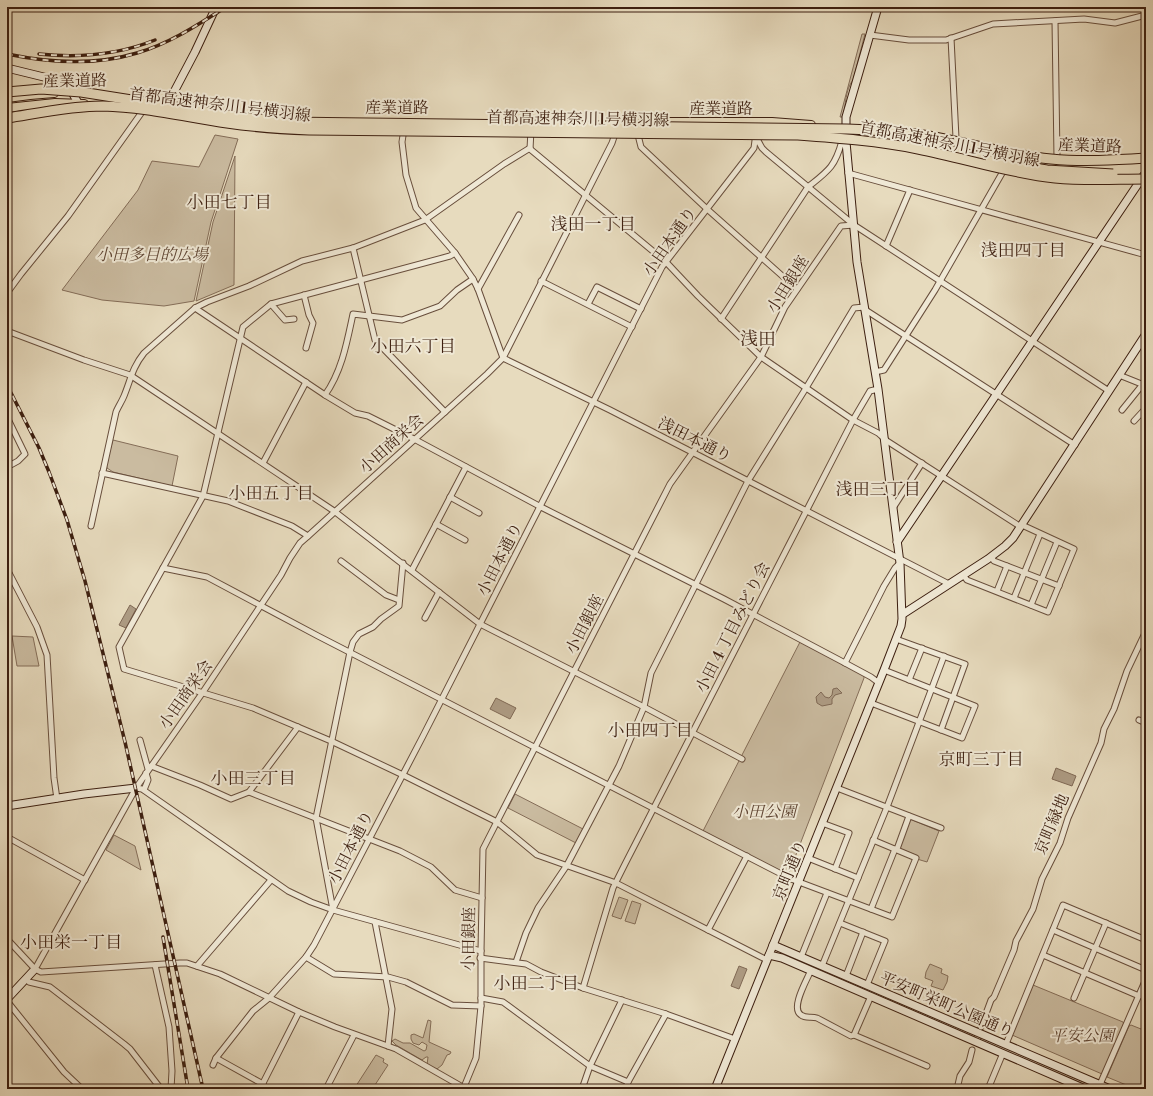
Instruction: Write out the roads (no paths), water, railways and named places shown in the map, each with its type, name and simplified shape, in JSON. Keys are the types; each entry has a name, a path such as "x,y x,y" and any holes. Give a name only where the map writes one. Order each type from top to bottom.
{"highway":[{"name":"首都高速神奈川1号横羽線","path":"7,92 41,89 73,91 233,116 287,122 846,129 891,131 923,135 1006,153 1052,159 1086,161 1146,159"},
{"name":"首都高速神奈川1号横羽線","path":"7,118 70,108 104,106 157,111 228,123 301,130 798,135 847,138 888,143 1007,170 1055,178 1104,180 1146,176"},
{"path":"957,155 1046,170 1146,176"}],"main road":[{"name":"産業道路","path":"7,98 88,90 102,91 226,112 292,121 757,122 922,133 956,138 1029,154 1057,158 1119,161 1146,159"},
{"name":"産業道路","path":"7,108 55,103 78,104 142,112 161,116 297,131 403,134 531,129 638,135 798,137 844,141 920,151 1041,174 1075,177 1146,176"}],"street":[{"path":"161,116 170,102 216,7"},
{"name":"京町通り","path":"715,1089 901,626 902,614 897,542 878,389 857,262 844,141 846,117 878,7"},
{"path":"870,35 909,40 946,40 993,24 1084,19 1115,23 1146,15"},
{"path":"1055,21 1057,158"},
{"path":"951,38 956,138"},
{"path":"7,68 56,80 72,92 78,104"},
{"path":"7,293 68,216 142,112"},
{"path":"405,122 402,142 406,175 416,208 455,253 473,279 503,358"},
{"name":"小田本通り","path":"213,1065 216,1058 253,1011 269,998 306,957 314,945 442,700 593,402 666,262 754,148 757,122"},
{"path":"530,148 531,129"},
{"name":"小田商栄会","path":"35,969 136,788 203,692 282,574 300,543 503,358 612,143 615,134"},
{"path":"638,135 641,147 798,289"},
{"path":"756,136 762,148 766,152 854,225 1109,391"},
{"path":"721,319 808,188 830,168 837,159 844,141"},
{"path":"530,148 666,262 698,296 761,357 853,420 878,433 884,439 1022,526 1074,549 1048,612 967,580 963,575"},
{"path":"91,526 116,412 124,396 130,375 144,353 195,308 249,286 302,261 353,248 425,220 504,164 530,148"},
{"path":"875,372 884,370 906,336 940,281 1005,168"},
{"path":"848,173 1146,255"},
{"path":"897,542 1146,176"},
{"path":"886,246 910,190"},
{"path":"478,290 519,215"},
{"name":"小田銀座","path":"465,1088 476,1058 481,1006 480,951 483,849 670,484 761,357 785,307 841,226 854,225"},
{"path":"353,248 375,340 445,412"},
{"path":"455,253 450,256 270,304 243,327 239,338 203,496 119,647 124,669 253,708 331,741 497,822 537,855 616,883 708,930 768,958"},
{"path":"326,395 344,359 353,314 402,320 440,306 457,290 473,279"},
{"path":"541,281 632,327"},
{"path":"588,304 597,287 641,309"},
{"path":"304,295 309,315 314,323 306,348"},
{"path":"270,304 285,320 294,319"},
{"path":"195,308 355,413 368,416 414,439 541,507 845,663 879,683"},
{"path":"516,962 526,933 538,908 567,865 609,785 644,707 651,673 748,481 854,308 864,308 1075,445"},
{"path":"7,331 130,375 334,511 480,624 693,732 742,759"},
{"path":"902,614 991,556 1013,538 1146,334"},
{"name":"浅田本通り","path":"503,358 692,452 806,510 899,560 949,584"},
{"path":"1119,375 1144,385 1122,410"},
{"path":"263,463 306,382"},
{"name":"小田 4 丁目みどり会","path":"582,988 616,883 653,808 853,420 870,391 878,389"},
{"path":"1134,421 1146,408"},
{"path":"7,417 25,454 18,461 7,467"},
{"path":"893,508 922,463"},
{"path":"412,570 466,467"},
{"path":"102,473 228,501 292,526 308,536"},
{"path":"450,497 479,513"},
{"path":"436,524 465,540"},
{"path":"1014,598 1040,534"},
{"path":"1031,605 1057,542"},
{"path":"991,556 994,561 1059,586"},
{"path":"845,663 884,586 899,560"},
{"path":"341,561 386,595 399,600"},
{"path":"333,910 316,818 331,741 353,642 359,634 373,627 399,606 403,563"},
{"path":"997,591 1007,566"},
{"path":"163,568 207,577 442,700 799,882 892,917 916,858 874,840"},
{"path":"7,569 37,627 47,655 54,778 57,799"},
{"path":"425,618 439,592"},
{"name":"京町緑地","path":"982,1027 991,1000 1014,950 1016,941 1032,909 1042,878 1060,843 1068,818 1101,743 1104,729 1114,709 1127,671 1146,631"},
{"path":"896,639 965,664 940,730"},
{"path":"909,680 922,648"},
{"path":"822,966 887,807 944,656"},
{"path":"871,703 962,738 975,706 884,670"},
{"path":"1139,720 1146,723"},
{"path":"148,770 200,785 231,799 248,792 298,727"},
{"path":"140,740 148,770 148,780 144,790"},
{"path":"7,806 136,788 144,790 288,891 333,910 480,951"},
{"path":"837,788 941,828"},
{"path":"248,792 400,851 427,865 455,890 482,898"},
{"path":"871,909 909,816"},
{"path":"822,823 849,833 835,869"},
{"path":"7,837 85,880"},
{"path":"708,930 747,856"},
{"path":"808,858 858,878"},
{"path":"197,966 271,880"},
{"path":"801,957 827,893"},
{"path":"1006,1044 1063,905 1146,940"},
{"path":"375,922 392,1009 388,1046"},
{"path":"840,923 885,941 867,986"},
{"path":"1074,998 1106,923"},
{"path":"1053,930 1146,970"},
{"path":"846,976 863,932"},
{"path":"7,939 35,969 41,972 180,963 187,963 197,966 220,974 299,1012 354,1035 388,1046 465,1088"},
{"name":"平安町栄町公園通り","path":"773,945 1006,1044 1099,1087 1110,1089"},
{"path":"1043,955 1139,996"},
{"path":"306,957 334,974 385,976 406,982 452,1005 481,1006"},
{"path":"480,958 526,964 541,972 582,988 666,1014 735,1039"},
{"name":"平安町栄町公園通り","path":"768,958 782,958 1085,1089"},
{"path":"155,965 169,1027 172,1071 171,1089"},
{"path":"35,969 7,1000 64,1072 82,1089"},
{"path":"811,970 797,1003 798,1013 805,1017 817,1018 851,1036 854,1035 927,1066"},
{"path":"26,979 29,982 50,987 124,1044 130,1049 161,1089"},
{"path":"1099,1087 1145,983"},
{"path":"854,1035 871,996"},
{"path":"481,998 503,1002 590,1066 628,1082"},
{"path":"582,1089 590,1066 622,1000"},
{"path":"216,1058 262,1086 299,1012"},
{"path":"626,1089 628,1082 666,1014"},
{"path":"326,1089 354,1035"},
{"path":"957,1089 960,1076 969,1062 972,1050"},
{"path":"988,1089 1003,1053"}],"railway":[{"path":"7,54 72,62 105,60 121,57 149,49 172,39 226,7"},
{"path":"39,54 68,56 98,54 127,49 155,40"},
{"path":"7,385 39,448 49,472 67,520 85,581 125,742 203,1089"},
{"path":"163,937 188,1089"}],"district":[{"name":"小田七丁目","path":"229,202"},
{"name":"浅田一丁目","path":"593,224"},
{"name":"浅田四丁目","path":"1023,250"},
{"name":"浅田","path":"758,339"},
{"name":"小田六丁目","path":"413,346"},
{"name":"浅田三丁目","path":"878,489"},
{"name":"小田五丁目","path":"271,493"},
{"name":"小田四丁目","path":"650,730"},
{"name":"京町三丁目","path":"981,759"},
{"name":"小田三丁目","path":"253,778"},
{"name":"小田栄一丁目","path":"71,942"},
{"name":"小田二丁目","path":"536,983"}],"park label":[{"name":"小田多目的広場","path":"152,254"},
{"name":"小田公園","path":"764,811"},
{"name":"平安公園","path":"1082,1035"}]}
